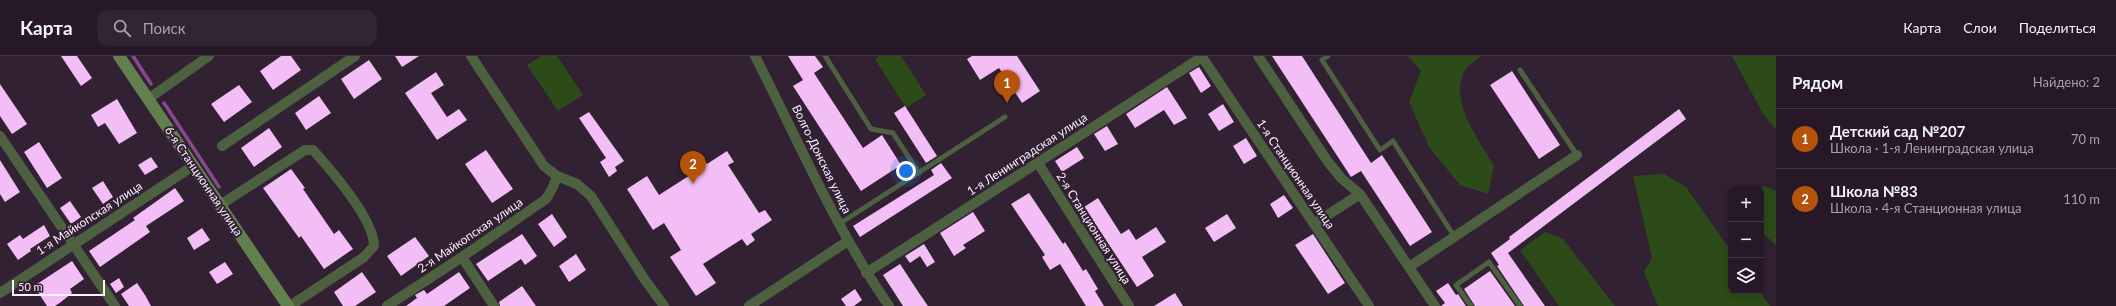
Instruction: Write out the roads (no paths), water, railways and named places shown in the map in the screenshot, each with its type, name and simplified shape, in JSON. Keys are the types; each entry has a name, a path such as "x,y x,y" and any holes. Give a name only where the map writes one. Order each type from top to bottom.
{"main road":[{"name":"6-я Станционная улица","path":"119,56 289,306"}],"street":[{"path":"148,99 209,56"},
{"path":"222,146 355,56"},
{"path":"471,56 544,166 557,176 578,184 591,196 645,280 664,306"},
{"name":"Волго-Донская улица","path":"755,56 848,241 866,273 889,306"},
{"path":"1258,56 1328,162 1342,179 1360,194 1435,306"},
{"name":"1-я Ленинградская улица","path":"866,273 1202,57"},
{"name":"1-я Станционная улица","path":"1202,57 1369,306"},
{"path":"0,136 115,306"},
{"path":"220,205 305,150 313,150 332,171 356,204 374,239 374,246 364,257 289,306"},
{"path":"1409,267 1577,156"},
{"name":"2-я Станционная улица","path":"1038,163 1129,306"},
{"name":"1-я Майкопская улица","path":"0,293 193,166"},
{"name":"2-я Майкопская улица","path":"387,306 462,257 546,199 557,176"},
{"path":"1314,224 1360,194"},
{"path":"750,306 848,241"},
{"path":"462,257 494,306"}],"lane":[{"path":"824,56 871,129 893,134 919,173"},
{"path":"1328,56 1322,60 1380,150 1393,141 1454,236"},
{"path":"1520,70 1577,156"},
{"path":"839,224 1005,116"},
{"path":"1471,306 1456,285 1489,262 1520,306"}],"waterway":[{"path":"133,56 151,84"},
{"path":"164,103 219,187"}],"place":[{"name":"Детский сад №207","path":"1007,103"},
{"name":"Школа №83","path":"693,184"}]}
